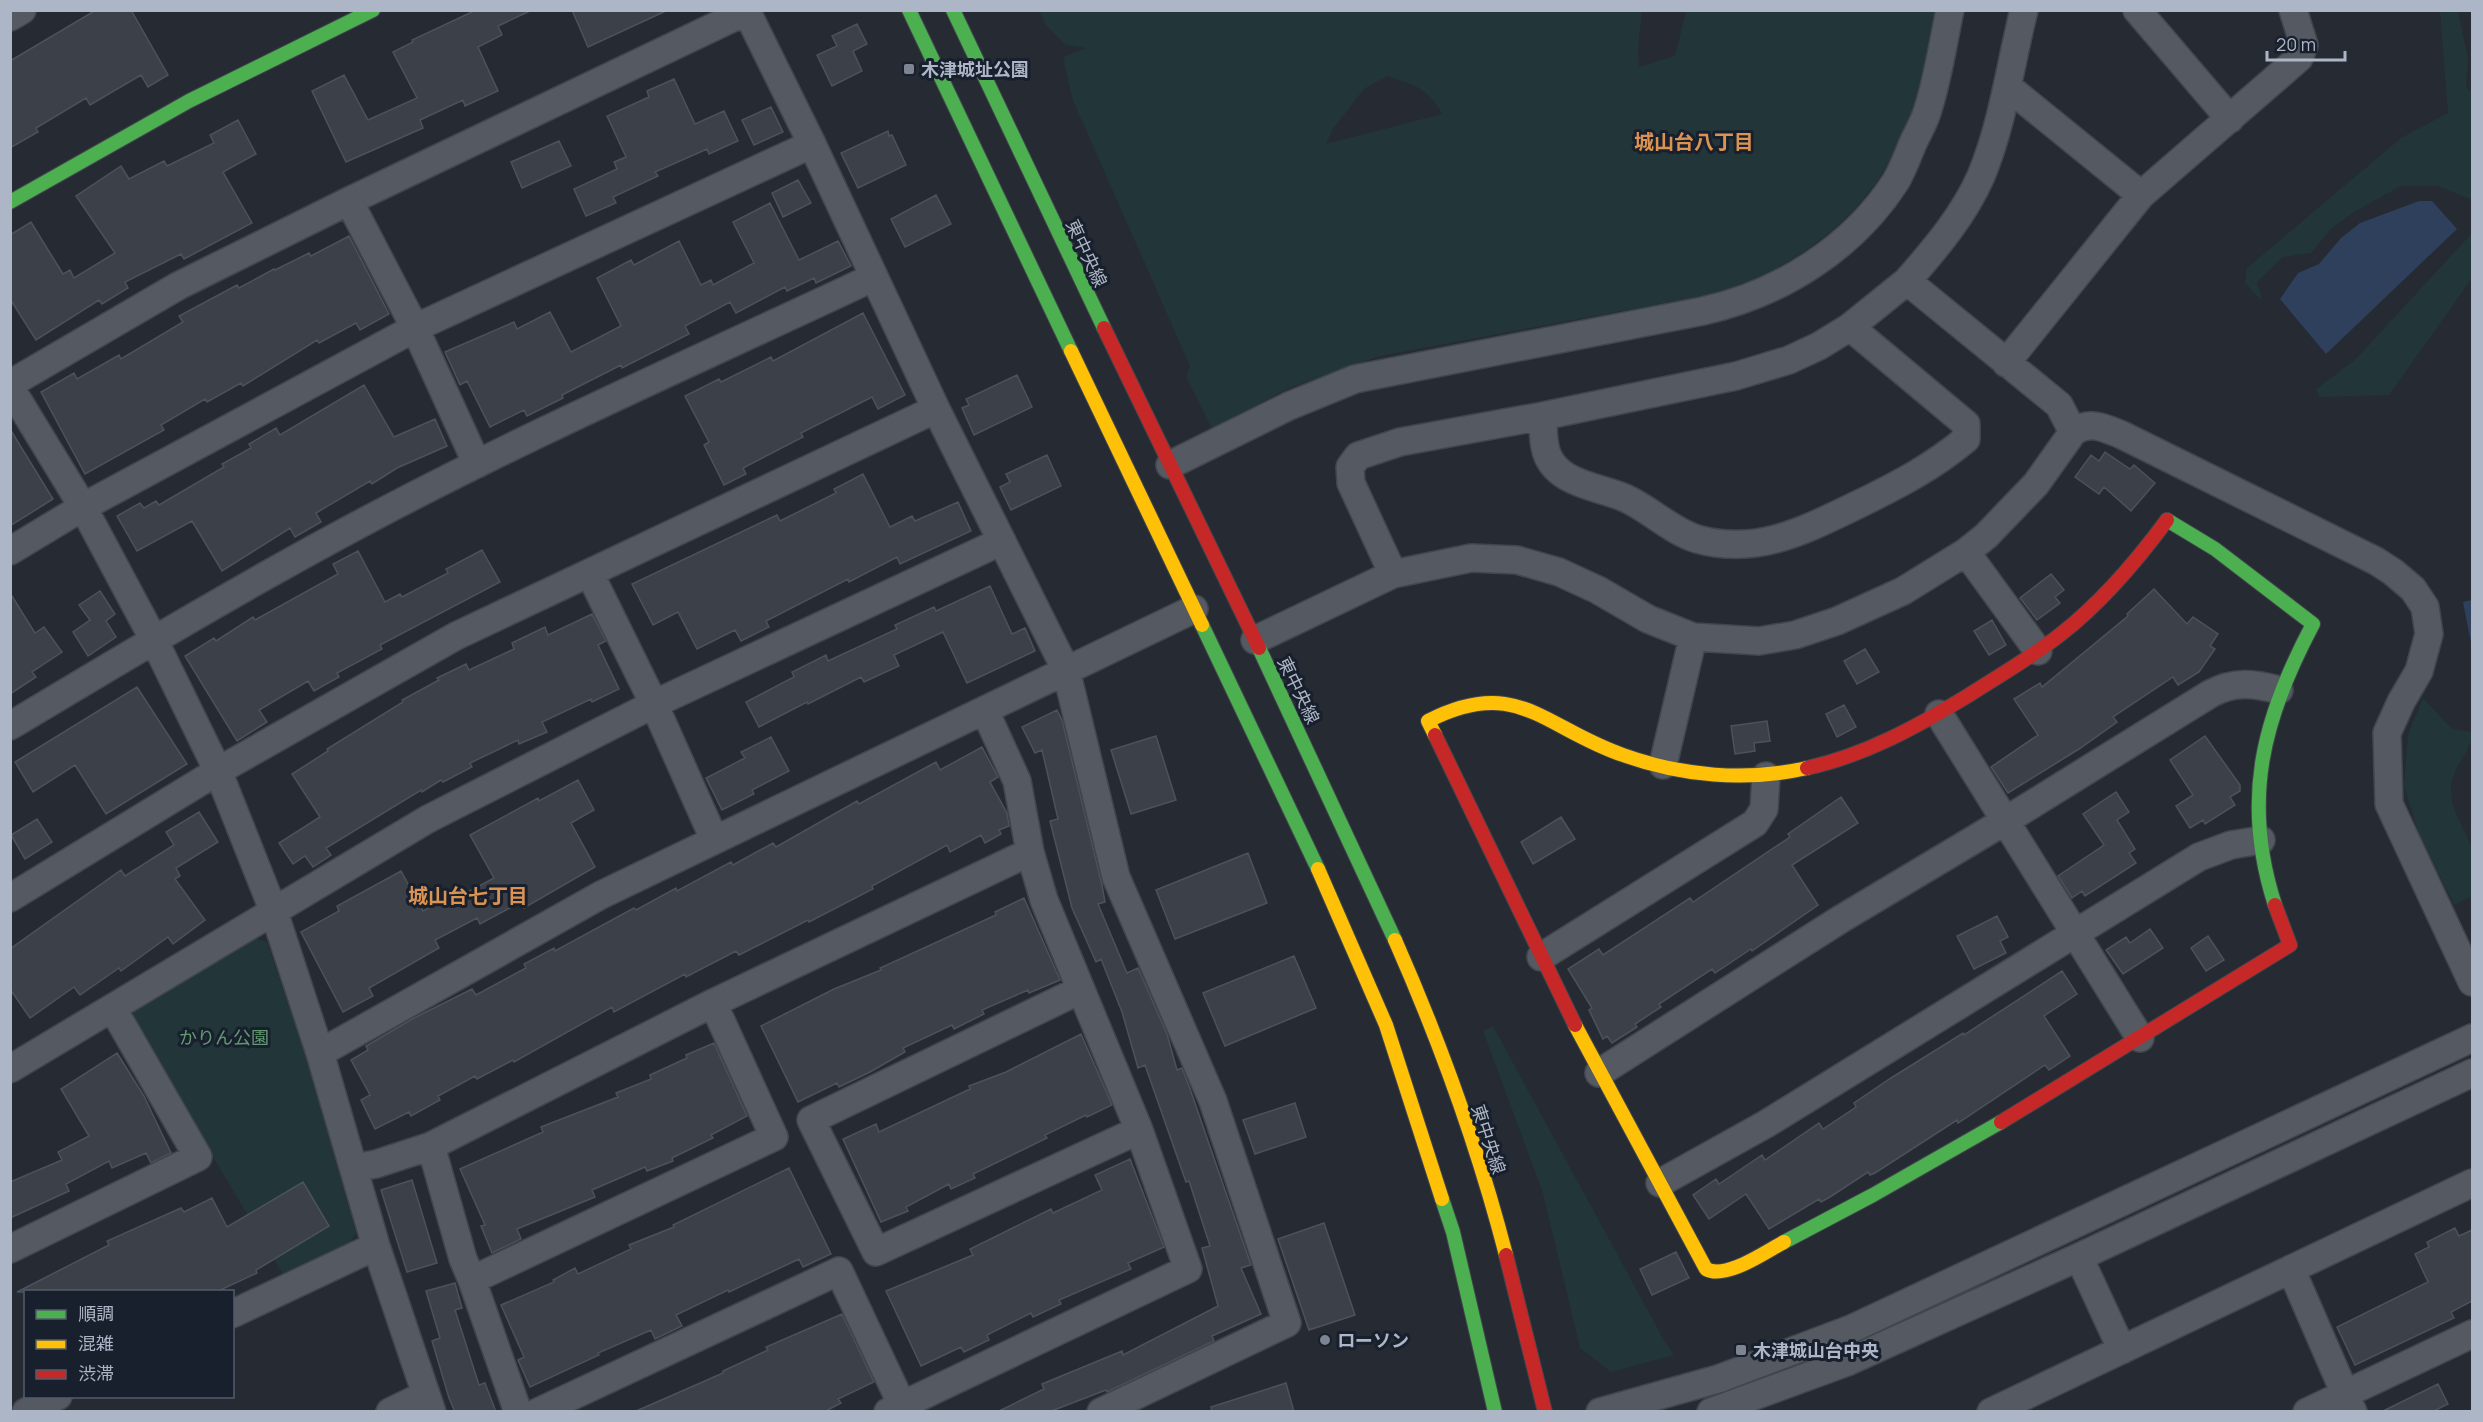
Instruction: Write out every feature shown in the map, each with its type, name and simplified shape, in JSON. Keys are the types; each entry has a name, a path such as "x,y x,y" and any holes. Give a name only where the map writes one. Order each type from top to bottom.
{"main road":[{"path":"10,202 133,131 279,54 373,10"},
{"path":"909,10 1313,860 1386,1026 1453,1232 1495,1412"},
{"name":"東中央線","path":"953,10 1078,278 1255,640 1384,915 1431,1029 1474,1145 1511,1275 1545,1412"},
{"path":"2167,520 2215,549 2313,624 2279,690 2271,713 2260,762 2258,789 2261,840 2270,888 2290,945 2140,1038 1873,1197 1793,1239 1718,1274 1706,1269 1599,1073 1428,721 1458,706 1476,703 1514,704 1549,717 1574,733 1606,748 1639,760 1686,771 1766,776 1819,767 1848,758 1909,732 2038,651 2085,614 2121,578 2167,520"}],"street":[{"path":"10,17 22,10"},
{"path":"1170,465 1289,406 1355,379 1729,305 1784,283 1843,240 1879,204 1897,179 1928,110 1950,10"},
{"path":"1393,573 1351,483 1350,467 1358,456 1400,442 1543,416 1736,376 1789,360 1819,346 1850,327 1907,281 1948,231 1980,177 1990,151 2008,87 2024,10"},
{"path":"2137,10 2230,119"},
{"path":"2006,363 2141,195 2230,119 2303,52 2304,45 2293,10"},
{"path":"390,1412 428,1403 376,1246 320,1053 274,912 218,771 154,639 83,507 10,386 178,286 349,201 746,11 812,144 936,409 1066,670 1116,877 1213,1101 1287,1323 1101,1412"},
{"path":"2008,87 2141,195"},
{"path":"10,551 83,507 416,328 812,144"},
{"path":"349,201 416,328 477,464"},
{"path":"10,726 154,639 358,525 477,464 874,277"},
{"path":"1907,281 2059,405 2073,432"},
{"path":"1543,416 1545,449 1548,458 1566,476 1626,498 1694,538 1712,542 1746,544 1801,532 1910,479 1966,439 1966,424 1850,327"},
{"path":"10,898 218,771 456,636 936,409"},
{"path":"1255,640 1393,573 1471,558 1517,560 1559,572 1579,580 1648,619 1693,638 1759,640 1795,635 1816,629 1903,591 1966,552 1993,529 2036,484 2073,432 2080,427 2096,425 2122,435 2376,561 2413,589 2425,608 2429,634 2419,671 2400,702 2387,733 2389,804 2472,982"},
{"path":"10,1070 428,819 654,704 1002,541"},
{"path":"1966,552 2038,651"},
{"path":"590,574 654,704 714,839"},
{"path":"320,1053 601,895 1194,609"},
{"path":"1663,765 1693,638"},
{"path":"1599,1073 1841,919 2222,687 2246,683 2279,690"},
{"path":"538,1412 839,1270 895,1408 1188,1269 1139,1130 1044,900 1030,852 1017,781 985,711"},
{"path":"1939,714 2140,1038"},
{"path":"1541,957 1755,823 1764,809 1766,776"},
{"path":"1660,1183 1766,1124 2199,857 2231,845 2261,840"},
{"path":"354,1168 376,1164 431,1146 713,1003 1030,852"},
{"path":"1080,990 811,1120 876,1252 1139,1130"},
{"path":"472,1280 774,1137 713,1003"},
{"path":"10,1249 198,1157 113,1009"},
{"path":"1600,1412 1718,1379 1851,1329 2472,1038"},
{"path":"1712,1412 1847,1362 2079,1257 2472,1073"},
{"path":"431,1146 472,1280 518,1412"},
{"path":"1991,1412 2472,1184"},
{"path":"234,1313 376,1246"},
{"path":"2079,1257 2122,1350"},
{"path":"2291,1269 2349,1403"},
{"path":"2307,1412 2349,1403 2472,1334"},
{"path":"26,1412 54,1398"}],"green space":[{"path":"1039,11 1642,11 1638,48 1639,67 1675,56 1686,11 1935,11 1917,97 1898,145 1880,177 1857,206 1831,232 1769,272 1735,286 1698,297 1380,356 1289,388 1212,429 1186,376 1190,366 1072,98 1063,57 1086,48 1066,45 1046,25","holes":["1387,76 1425,92 1442,114 1326,144 1333,129 1364,89"]},
{"path":"2440,11 2458,11 2468,58 2466,87 2472,93 2472,200 2438,186 2401,186 2354,212 2332,228 2311,253 2283,257 2257,282 2263,302 2245,283 2247,268 2401,138 2448,113"},
{"path":"2472,233 2472,278 2389,395 2319,397 2316,389 2355,360"},
{"path":"2423,698 2452,729 2472,732 2469,745 2455,771 2451,796 2473,854 2472,896 2454,905 2419,834 2404,786 2408,735"},
{"name":"かりん公園","path":"252,937 267,942 306,1056 356,1232 348,1246 284,1276 131,1019 135,1007"},
{"path":"1493,1026 1674,1355 1611,1372 1580,1348 1543,1193 1483,1031"}],"water":[{"path":"2419,201 2432,201 2457,229 2326,354 2280,299 2298,273 2319,264 2341,238 2360,223"},
{"path":"2472,600 2472,648 2463,602"}],"building":[{"path":"96,10 131,10 168,75 148,87 141,75 90,105 86,98 36,128 38,132 10,148 10,61"},
{"path":"476,10 532,10 498,26 502,35 478,47 498,91 465,106 463,100 420,120 423,128 346,162 312,91 344,75 368,120 417,98 393,52 413,42 412,40"},
{"path":"572,10 668,10 588,47"},
{"path":"857,24 867,44 853,51 862,71 832,86 817,55 837,46 832,36"},
{"path":"674,79 695,124 724,111 738,141 709,154 707,149 655,172 658,176 613,197 616,203 586,216 574,189 617,169 614,162 626,157 607,116 649,97 647,91"},
{"path":"771,107 783,132 754,145 742,120"},
{"path":"238,120 256,154 223,172 252,223 184,259 181,254 125,282 128,288 102,304 99,300 36,340 10,299 10,235 31,222 63,274 70,270 74,278 115,253 76,196 121,166 129,179 164,161 167,166 214,143 210,135"},
{"path":"888,131 906,165 858,188 841,153"},
{"path":"559,141 571,166 522,188 511,162"},
{"path":"798,180 811,203 783,217 772,193"},
{"path":"936,195 951,224 905,247 891,219"},
{"path":"770,203 799,260 838,241 851,266 816,283 814,278 787,291 785,287 736,313 730,302 685,326 689,334 622,368 621,365 527,416 524,410 490,427 467,381 460,385 445,352 514,322 517,329 550,312 571,352 621,326 597,278 631,260 634,265 679,241 701,285 711,280 713,285 754,263 733,222"},
{"path":"349,236 389,314 360,330 356,323 319,343 317,340 243,386 241,383 207,402 205,399 161,425 164,430 85,474 41,392 74,373 77,379 119,355 121,359 183,322 179,316 237,285 239,288 274,269 309,253 311,256"},
{"path":"863,313 905,395 878,409 872,397 801,433 803,437 743,468 746,474 724,485 704,445 709,442 685,396 719,379 721,382 771,357 773,361"},
{"path":"1017,375 1032,407 974,435 962,408 969,405 966,399"},
{"path":"364,385 394,437 435,419 447,446 397,468 372,484 370,481 316,513 321,522 295,537 290,528 222,571 192,521 137,551 117,516 140,503 144,508 156,501 159,505 224,467 222,464 251,448 249,444 276,428 280,435"},
{"path":"10,429 53,499 10,526"},
{"path":"2105,452 2130,469 2134,465 2155,483 2131,511 2104,487 2099,494 2075,477 2091,455 2099,461"},
{"path":"1047,455 1061,486 1011,510 1000,487 1010,482 1006,474"},
{"path":"863,474 890,527 912,516 915,521 958,502 971,531 900,564 897,557 849,582 848,579 766,621 769,627 741,641 735,630 697,649 678,612 653,625 632,584 777,515 780,521 836,493 834,489"},
{"path":"482,550 500,582 380,645 382,649 337,673 339,677 314,691 308,681 259,710 267,722 237,741 185,656 214,638 216,641 253,617 255,620 338,574 333,564 358,551 385,602 400,594 402,597 448,573 446,569"},
{"path":"2051,574 2064,590 2055,597 2060,603 2037,620 2020,598"},
{"path":"990,586 1012,634 1025,628 1035,651 967,683 943,632 894,655 899,666 864,682 861,677 759,727 746,702 794,677 792,672 826,655 828,661 897,629 895,625 934,607 936,611"},
{"path":"2154,589 2187,624 2193,617 2218,634 2210,646 2215,649 2199,672 2178,685 2173,677 2113,717 2117,722 2079,749 2008,793 1991,767 2038,735 2014,699 2040,683 2042,687 2128,616 2127,614"},
{"path":"100,591 115,614 106,621 116,637 88,656 73,632 90,620 79,605"},
{"path":"10,593 35,633 44,627 62,652 32,672 36,677 10,694"},
{"path":"592,614 606,641 598,645 619,689 592,702 591,699 542,722 547,732 519,744 518,740 470,763 472,767 443,782 441,780 422,792 421,790 326,848 331,855 313,867 305,856 293,864 279,843 320,817 292,774 328,751 327,749 403,702 402,700 439,680 437,678 466,664 469,670 514,649 512,643 545,627 548,635"},
{"path":"1992,620 2006,645 1989,655 1974,631"},
{"path":"1865,649 1879,672 1857,684 1844,661"},
{"path":"137,687 187,764 106,814 75,765 33,792 15,762"},
{"path":"1844,705 1856,727 1837,737 1826,714"},
{"path":"1057,710 1062,720 1102,885 1105,902 1098,904 1127,973 1138,968 1167,1034 1177,1070 1182,1068 1251,1265 1241,1268 1261,1314 1212,1336 1214,1341 1107,1392 1106,1390 1049,1412 997,1412 1044,1389 1042,1384 1122,1351 1123,1355 1218,1306 1202,1248 1210,1246 1189,1181 1186,1182 1145,1065 1138,1068 1122,1012 1101,959 1096,962 1072,908 1050,821 1058,819 1042,750 1035,753 1022,727"},
{"path":"1767,721 1770,741 1754,743 1755,751 1735,754 1731,726"},
{"path":"1156,736 1176,800 1131,814 1111,750"},
{"path":"2205,736 2240,785 2240,791 2230,797 2235,805 2205,824 2203,820 2190,828 2176,806 2193,795 2170,760"},
{"path":"771,737 789,771 752,790 754,794 722,810 706,778 745,758 741,752"},
{"path":"982,747 998,777 990,782 1007,813 1009,826 999,830 1001,834 985,843 981,835 950,852 947,845 872,886 873,889 809,922 808,920 739,955 736,951 686,977 685,974 614,1012 612,1007 514,1062 513,1060 477,1079 475,1076 438,1096 440,1100 411,1116 409,1112 375,1129 361,1100 370,1095 351,1060 368,1050 366,1046 414,1018 472,989 476,995 526,968 524,964 554,948 555,951 634,908 636,910 676,888 677,891 731,862 733,865 773,843 776,847 857,801 859,804 936,762 940,770"},
{"path":"578,780 594,810 571,823 595,867 524,908 521,902 480,924 477,918 435,940 439,948 369,988 373,996 343,1012 301,932 339,911 337,906 401,871 423,911 453,895 455,899 494,878 470,835 538,798 539,801"},
{"path":"2116,792 2129,812 2117,820 2135,849 2129,853 2136,863 2085,896 2082,891 2072,898 2058,876 2104,845 2083,814"},
{"path":"1841,797 1858,823 1792,865 1818,905 1752,951 1751,949 1715,973 1712,969 1659,1004 1661,1007 1635,1024 1637,1027 1612,1043 1607,1036 1603,1039 1589,1010 1592,1008 1568,969 1599,949 1603,955 1690,898 1693,902 1790,837 1788,834"},
{"path":"199,812 218,842 176,868 180,876 175,879 205,920 173,944 168,937 121,971 119,968 80,995 74,987 30,1018 10,989 10,949 121,870 125,876 174,845 166,832"},
{"path":"1561,817 1575,839 1533,864 1521,842"},
{"path":"37,819 52,842 25,859 11,835"},
{"path":"1248,853 1267,903 1175,939 1156,890"},
{"path":"1024,898 1060,980 1029,993 1028,990 982,1010 984,1014 954,1029 952,1025 903,1048 905,1052 870,1072 839,1087 837,1083 798,1102 761,1026 834,989 881,970 880,968 996,915 995,912"},
{"path":"1997,916 2008,937 2000,941 2006,953 1974,969 1957,936"},
{"path":"2150,929 2163,948 2123,974 2106,950 2126,937 2130,943"},
{"path":"2208,936 2224,960 2206,971 2191,948"},
{"path":"1294,956 1316,1008 1225,1046 1203,993"},
{"path":"2062,971 2077,994 2044,1016 2070,1056 2049,1070 2045,1065 1958,1123 1957,1120 1875,1173 1870,1175 1868,1172 1830,1197 1821,1202 1819,1199 1769,1229 1746,1194 1709,1219 1693,1195 1716,1179 1719,1184 1762,1155 1765,1160 1819,1123 1823,1129 1856,1107 1854,1103 1891,1078 1963,1033 1964,1035"},
{"path":"1081,1034 1112,1105 1045,1135 1047,1138 973,1174 975,1178 951,1189 949,1184 906,1207 908,1211 881,1222 843,1139 876,1124 879,1132 970,1089 969,1086 1006,1072"},
{"path":"714,1043 747,1116 711,1135 713,1138 672,1158 673,1161 647,1171 645,1167 592,1190 595,1197 517,1229 521,1239 492,1253 481,1226 485,1225 460,1169 543,1132 541,1127 618,1097 616,1093 651,1079 650,1075"},
{"path":"117,1053 144,1096 171,1153 151,1163 146,1153 112,1168 109,1161 66,1184 69,1191 10,1218 10,1182 62,1160 58,1152 89,1136 61,1089"},
{"path":"1295,1103 1306,1137 1255,1154 1243,1120"},
{"path":"1130,1159 1164,1247 1128,1263 1131,1269 1059,1300 1061,1304 1033,1317 1031,1313 987,1335 989,1340 964,1352 961,1347 921,1366 886,1291 973,1255 970,1249 1051,1209 1053,1213 1102,1190 1095,1175"},
{"path":"789,1168 831,1254 803,1267 799,1259 729,1292 728,1290 676,1315 682,1326 655,1339 651,1330 530,1387 518,1360 524,1357 501,1305 554,1282 553,1280 575,1268 578,1274 631,1249 629,1245 674,1227 673,1225"},
{"path":"412,1180 437,1263 407,1272 381,1190"},
{"path":"303,1182 329,1226 256,1270 257,1273 220,1290 24,1290 24,1292 17,1292 109,1245 107,1241 181,1208 184,1212 212,1198 227,1227"},
{"path":"1324,1223 1355,1315 1309,1330 1278,1239"},
{"path":"2455,1228 2459,1236 2472,1230 2472,1301 2451,1312 2454,1318 2355,1365 2337,1327 2428,1282 2415,1254 2429,1247 2427,1242"},
{"path":"1676,1252 1689,1278 1652,1295 1640,1269"},
{"path":"455,1283 462,1308 455,1310 479,1385 485,1383 496,1412 455,1412 449,1398 432,1341 440,1338 426,1291"},
{"path":"842,1314 874,1382 838,1399 841,1403 824,1412 634,1412 723,1373 768,1350 766,1347"},
{"path":"1286,1383 1294,1412 1212,1412 1211,1407"},
{"path":"2438,1384 2448,1404 2432,1412 2381,1412"}],"traffic: fast":[{"path":"10,202 189,101 373,10"},
{"path":"909,10 1071,351"},
{"path":"953,10 1104,328"},
{"path":"2167,520 2215,549 2313,624 2281,693 2262,760 2259,795 2260,830 2265,867 2275,905"},
{"path":"1202,625 1318,869"},
{"path":"1259,648 1395,940"},
{"path":"1784,1242 1873,1195 2001,1122"},
{"path":"1442,1199 1453,1232 1495,1412"}],"traffic: slow":[{"path":"1071,351 1202,625"},
{"path":"1435,735 1428,721 1459,708 1485,703 1508,704 1550,720 1623,755 1668,768 1738,776 1807,768"},
{"path":"1318,869 1386,1025 1442,1199"},
{"path":"1395,940 1457,1095 1506,1255"},
{"path":"1575,1025 1706,1269 1724,1271 1734,1268 1784,1242"}],"traffic: jam":[{"path":"1104,328 1259,648"},
{"path":"1807,768 1871,747 1911,728 1969,695 2039,650 2076,622 2104,595 2131,566 2167,520"},
{"path":"1435,735 1575,1025"},
{"path":"2001,1122 2290,945 2275,905"},
{"path":"1506,1255 1545,1412"}],"place":[{"name":"木津城址公園","path":"909,69"},
{"name":"ローソン","path":"1325,1340"},
{"name":"木津城山台中央","path":"1741,1350"}],"district":[{"name":"城山台八丁目","path":"1694,141"},
{"name":"城山台七丁目","path":"468,895"}]}
